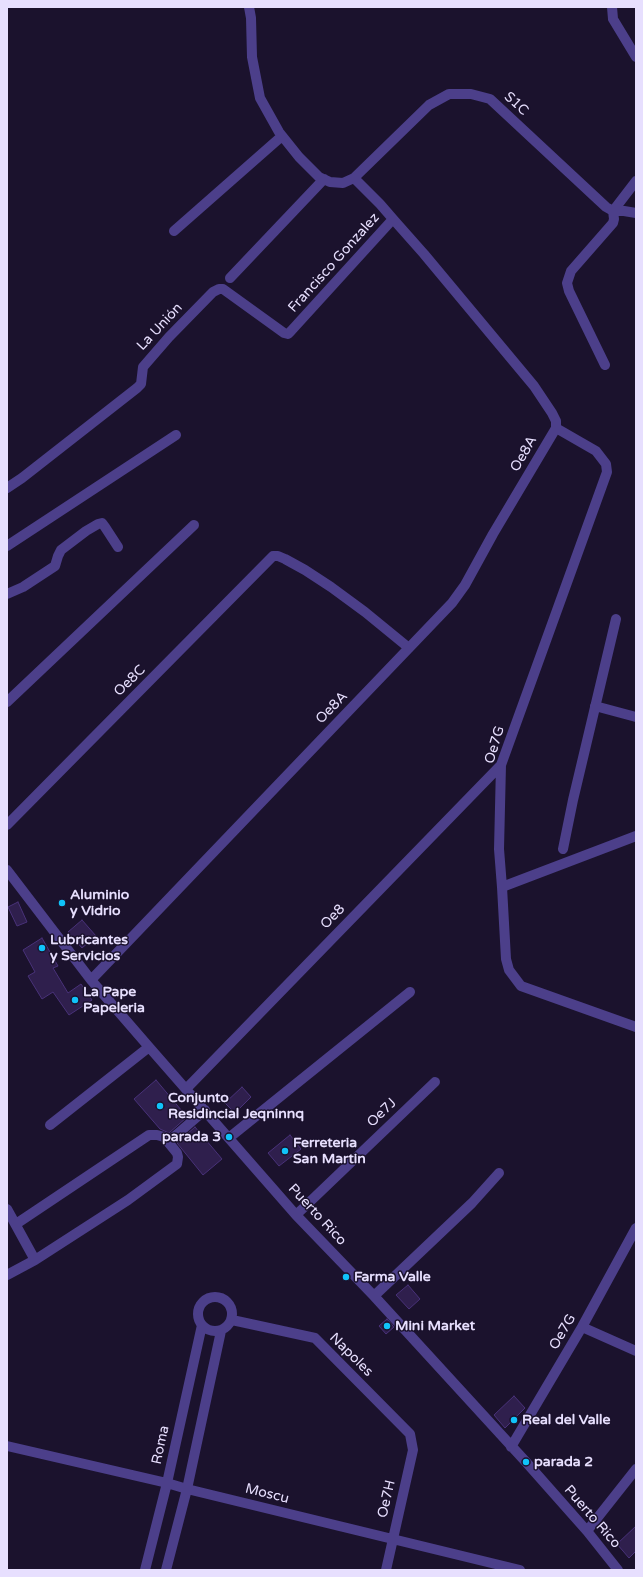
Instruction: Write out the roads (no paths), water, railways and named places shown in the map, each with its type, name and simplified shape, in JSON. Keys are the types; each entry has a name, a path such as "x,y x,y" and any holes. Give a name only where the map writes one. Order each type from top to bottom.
{"street":[{"path":"249,7 251,18 252,57 260,98 282,136 299,157 319,177 330,182 343,182 354,178"},
{"path":"612,7 613,19 636,57"},
{"name":"S1C","path":"354,178 429,105 449,94 471,94 490,99 606,208 613,211"},
{"path":"174,231 282,136"},
{"name":"Francisco Gonzalez","path":"291,331 393,219 354,178"},
{"path":"230,278 324,179"},
{"path":"605,365 569,291 567,283 571,271 613,223 613,211 636,181"},
{"path":"613,211 624,210 636,213"},
{"path":"393,219 534,386 552,413 556,421 556,428"},
{"name":"La Unión","path":"7,488 22,478 137,388 141,384 143,366 213,292 223,289 284,334 288,334 291,331"},
{"name":"Oe8A","path":"90,980 458,597 556,428"},
{"name":"Oe7G","path":"556,428 596,451 606,464 607,472 501,765 499,849 506,960 509,970 521,986 636,1027"},
{"path":"7,546 176,435"},
{"path":"7,594 23,587 55,566 61,550 98,524 102,523 105,526 118,547"},
{"path":"7,702 194,525"},
{"name":"Oe8C","path":"7,825 273,556 278,556 292,562 331,587 365,612 409,648"},
{"path":"564,848 573,800 616,619"},
{"path":"595,706 636,717"},
{"name":"Oe8","path":"186,1089 501,765"},
{"path":"502,887 636,836"},
{"name":"Puerto Rico","path":"7,870 90,980 296,1215 374,1296 511,1447 586,1531 618,1570"},
{"path":"230,1138 410,992"},
{"path":"50,1125 149,1047"},
{"name":"Oe7J","path":"296,1215 435,1082"},
{"path":"168,1142 205,1110"},
{"path":"7,1275 35,1260 128,1200 177,1164 177,1153 161,1136 149,1135 16,1224"},
{"path":"374,1296 472,1203 499,1173"},
{"path":"7,1209 35,1260"},
{"name":"Oe7G","path":"511,1447 582,1327 636,1228"},
{"path":"212,1297 219,1297 226,1300 232,1312 232,1320 228,1326 221,1331 211,1331 202,1325 198,1319 200,1305 205,1300 212,1297"},
{"name":"Napoles","path":"232,1320 315,1338 410,1434"},
{"name":"Roma","path":"144,1570 167,1483 202,1325"},
{"path":"582,1327 636,1351"},
{"path":"166,1570 187,1489 221,1331"},
{"name":"Oe7H","path":"386,1570 413,1450 410,1434"},
{"name":"Moscu","path":"7,1446 167,1483 520,1570"},
{"path":"586,1531 636,1469"}],"place":[{"name":"Aluminio y Vidrio","path":"62,903"},
{"name":"Lubricantes y Servicios","path":"42,948"},
{"name":"La Pape Papeleria","path":"75,1000"},
{"name":"Conjunto Residincial Jeqninnq","path":"160,1106"},
{"name":"parada 3","path":"229,1137"},
{"name":"Ferreteria San Martin","path":"285,1151"},
{"name":"Farma Valle","path":"346,1277"},
{"name":"Mini Market","path":"387,1326"},
{"name":"Real del Valle","path":"514,1420"},
{"name":"parada 2","path":"526,1462"}]}
